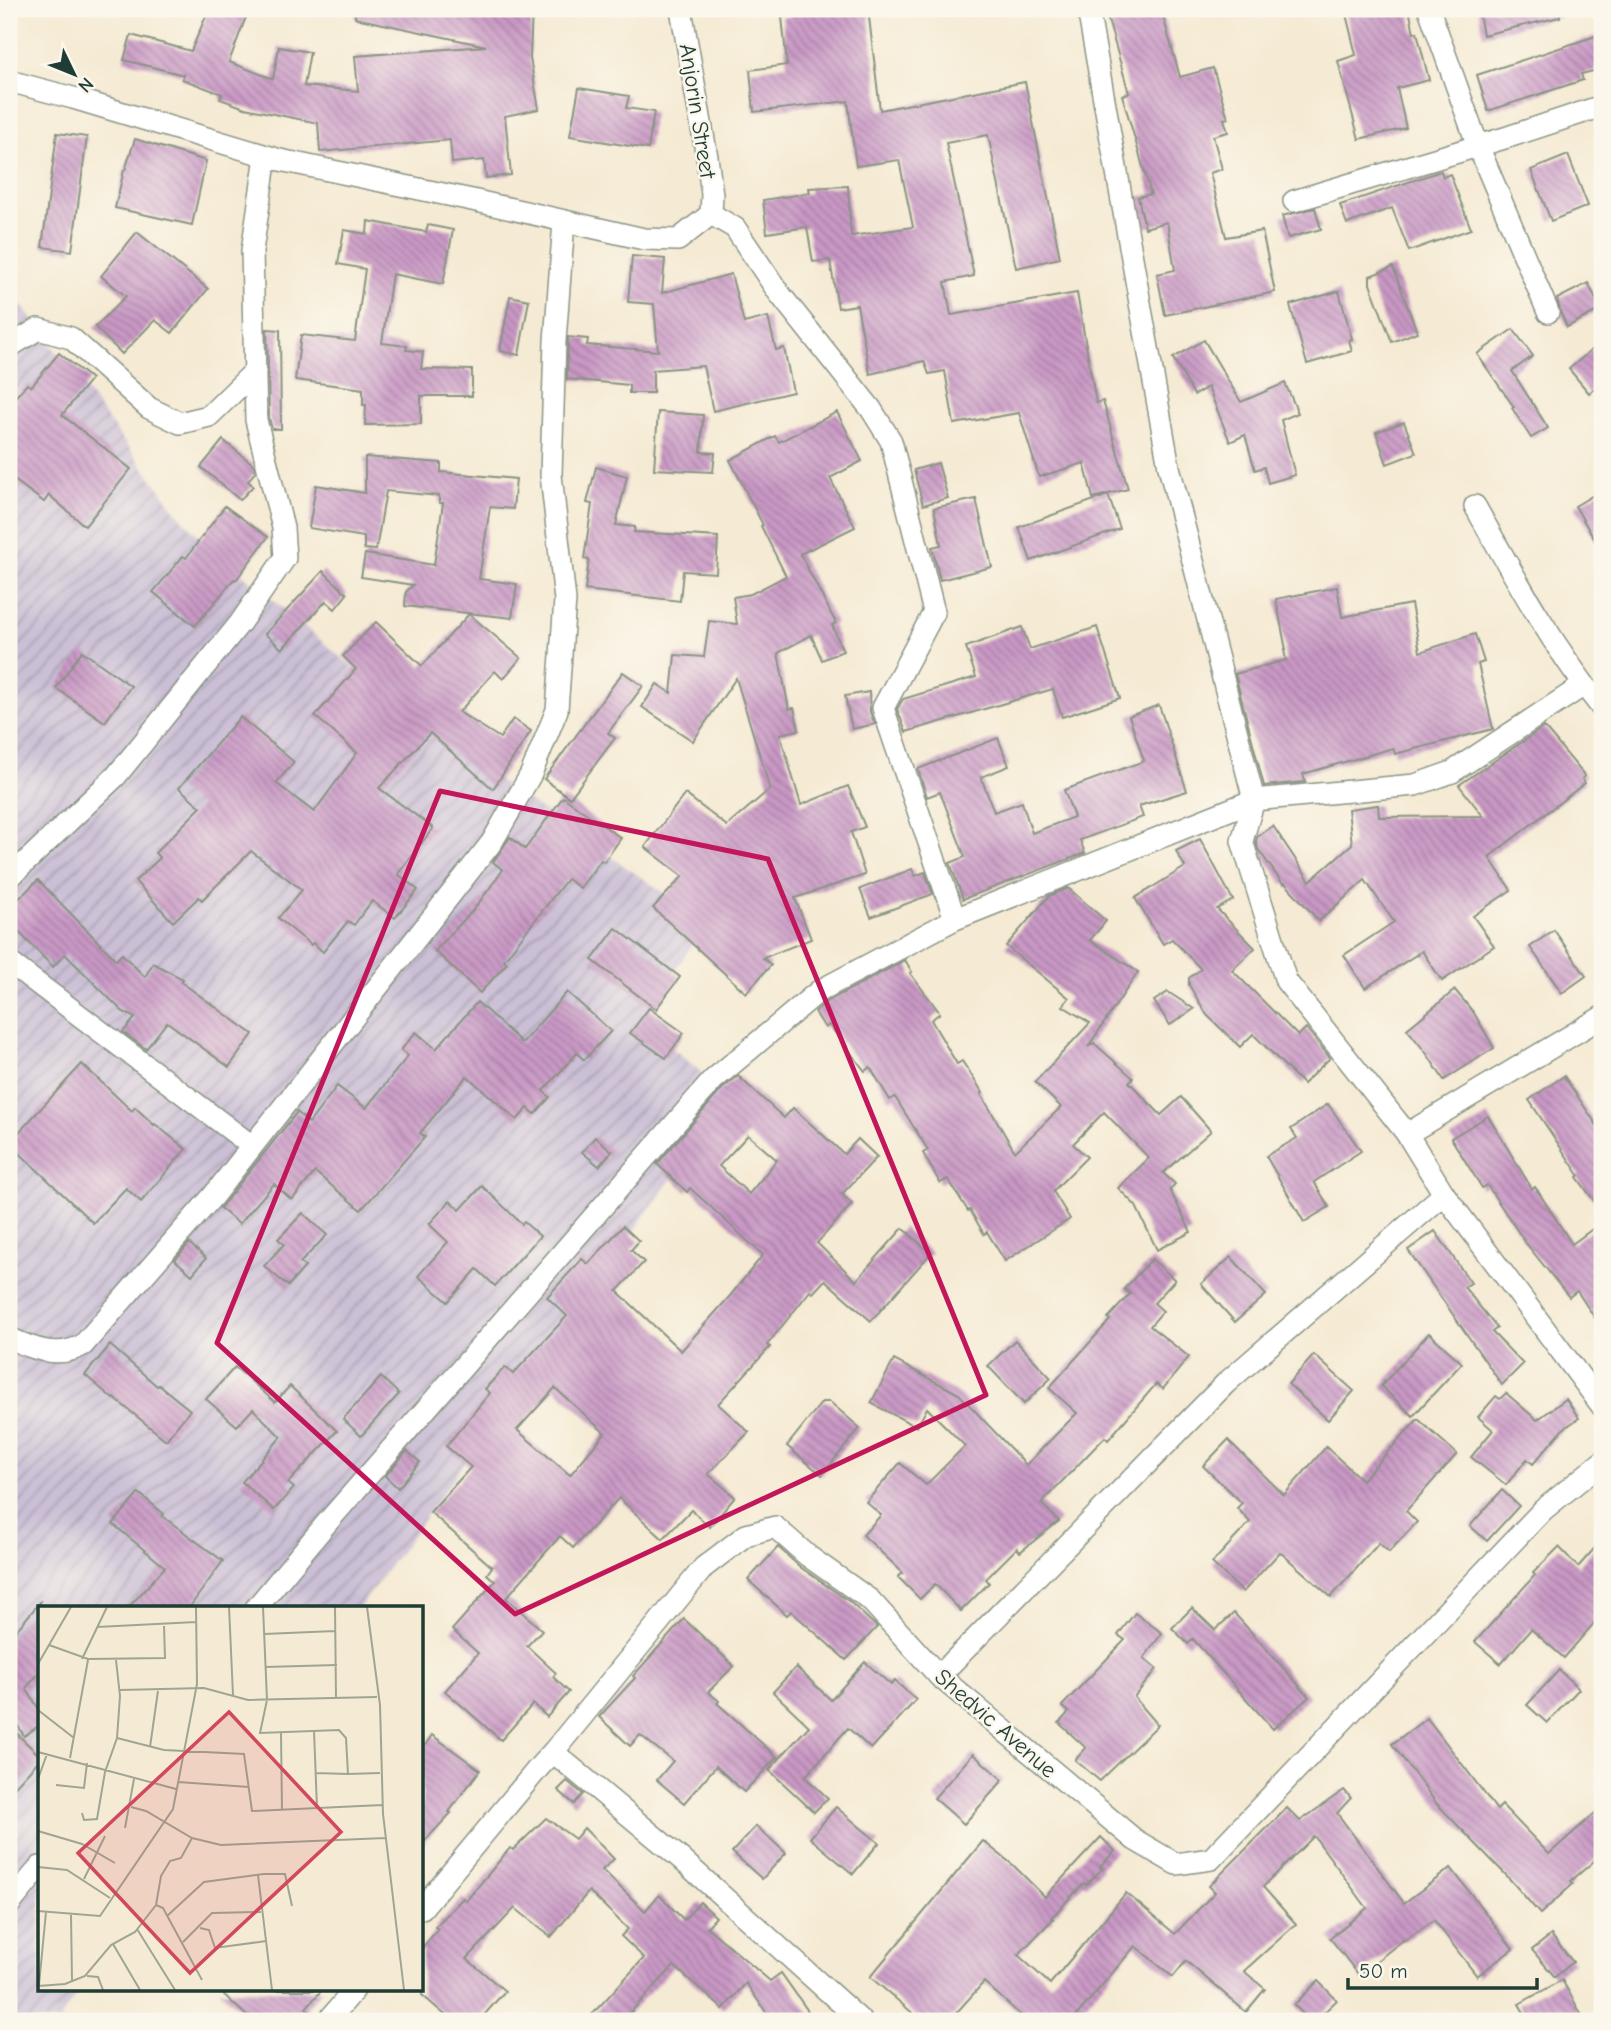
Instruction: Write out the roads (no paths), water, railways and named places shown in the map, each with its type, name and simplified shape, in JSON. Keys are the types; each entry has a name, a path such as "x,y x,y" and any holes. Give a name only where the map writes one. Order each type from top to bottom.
{"street":[{"name":"Anjorin Street","path":"681,9 708,157 711,214"},
{"path":"1087,9 1169,467 1254,800 1242,841 1286,981 1407,1134 1444,1194 1602,1406"},
{"path":"1429,9 1478,146 1548,312"},
{"path":"9,81 73,97 266,156 643,239 678,240 711,214 735,228 779,293 872,409 891,441 934,612 883,708 955,919"},
{"path":"1294,201 1602,106"},
{"path":"9,878 117,776 240,623 285,558 283,528 256,420 253,251 266,156"},
{"path":"9,1338 37,1350 71,1352 83,1345 213,1196 492,842 531,774 556,710 565,600 551,475 555,341 564,221"},
{"path":"9,349 38,329 71,338 149,408 180,423 209,416 255,371"},
{"path":"1475,506 1529,604 1602,708"},
{"path":"258,1606 713,1080 820,991 955,919 1254,800 1415,785 1452,772 1584,685"},
{"path":"9,962 251,1146"},
{"path":"1407,1134 1602,1017"},
{"path":"939,1676 1226,1383 1444,1194"},
{"name":"Shedvic Avenue","path":"424,1906 704,1567 746,1535 775,1527 808,1556 870,1600 939,1676 1135,1840 1176,1864 1210,1859 1543,1510 1602,1462"},
{"path":"553,1752 680,1858 861,2021"},
{"path":"9,1905 38,1869"},
{"path":"329,2021 352,1992"}]}
